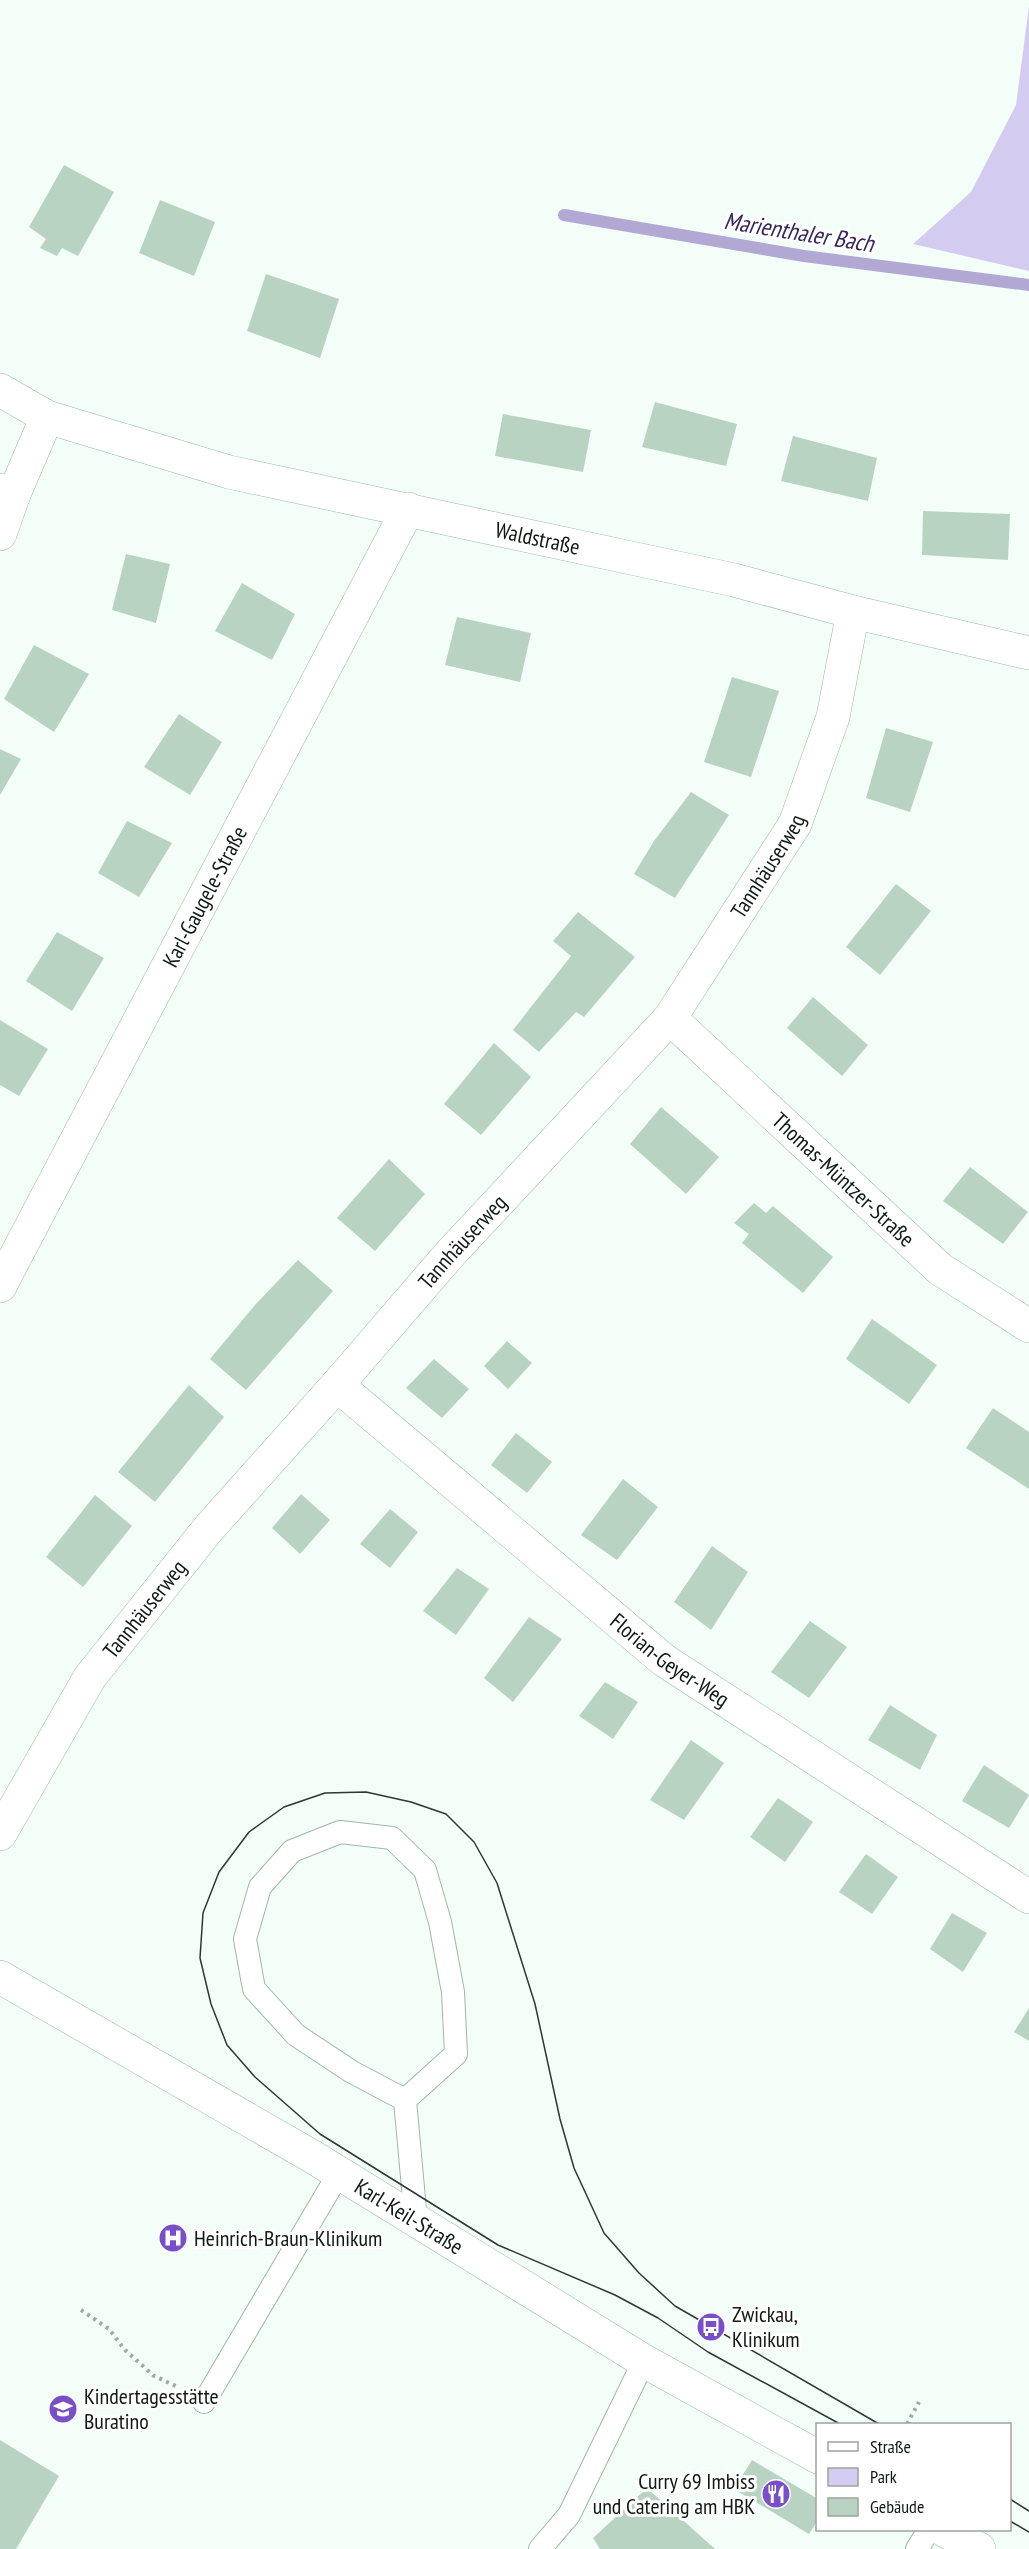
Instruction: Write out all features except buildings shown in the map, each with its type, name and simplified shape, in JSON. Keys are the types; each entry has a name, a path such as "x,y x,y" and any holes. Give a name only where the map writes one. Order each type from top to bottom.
{"street":[{"name":"Waldstraße","path":"0,390 47,417 229,472 734,580 853,612 1029,653"},
{"path":"0,534 7,492 47,417"},
{"name":"Karl-Gaugele-Straße","path":"0,1286 408,509"},
{"name":"Tannhäuserweg","path":"0,1834 90,1677 209,1528 449,1255 670,1018 795,824 833,717 853,612"},
{"name":"Thomas-Müntzer-Straße","path":"670,1018 940,1269 1029,1326"},
{"name":"Florian-Geyer-Weg","path":"337,1385 665,1661 1029,1898"},
{"name":"Karl-Keil-Straße","path":"0,1977 339,2173 644,2361 816,2456"},
{"path":"948,2531 979,2549"}],"lane":[{"path":"340,1832 392,1838 425,1870 440,1922 453,1992 456,2054 405,2100 352,2072 296,2035 254,1989 245,1939 260,1887 292,1851 340,1832"},
{"path":"405,2100 416,2221"},
{"path":"204,2402 339,2173"},
{"path":"540,2549 569,2515 644,2361"},
{"path":"917,2549 928,2531"}],"path":[{"path":"81,2310 109,2329 125,2350 154,2376 183,2390"},
{"path":"908,2423 919,2402"}],"green space":[{"path":"1029,6 1029,271 913,244 971,192 1016,105"}],"waterway":[{"name":"Marienthaler Bach","path":"564,215 804,256 1029,285"}],"tram line":[{"path":"838,2423 708,2352 658,2318 615,2295 498,2245 320,2134 255,2077 227,2045 211,2004 200,1958 203,1913 219,1872 249,1832 284,1807 325,1793 366,1792 411,1802 446,1814 474,1842 497,1883 535,2004 560,2119 574,2168 604,2233 639,2273 675,2306 877,2423"},
{"path":"1011,2500 1029,2511"},
{"path":"1011,2522 1029,2532"}],"place":[{"name":"Heinrich-Braun-Klinikum","path":"173,2238"},
{"name":"Zwickau, Klinikum","path":"711,2327"},
{"name":"Kindertagesstätte Buratino","path":"63,2409"},
{"name":"Curry 69 Imbiss und Catering am HBK","path":"776,2494"}]}
